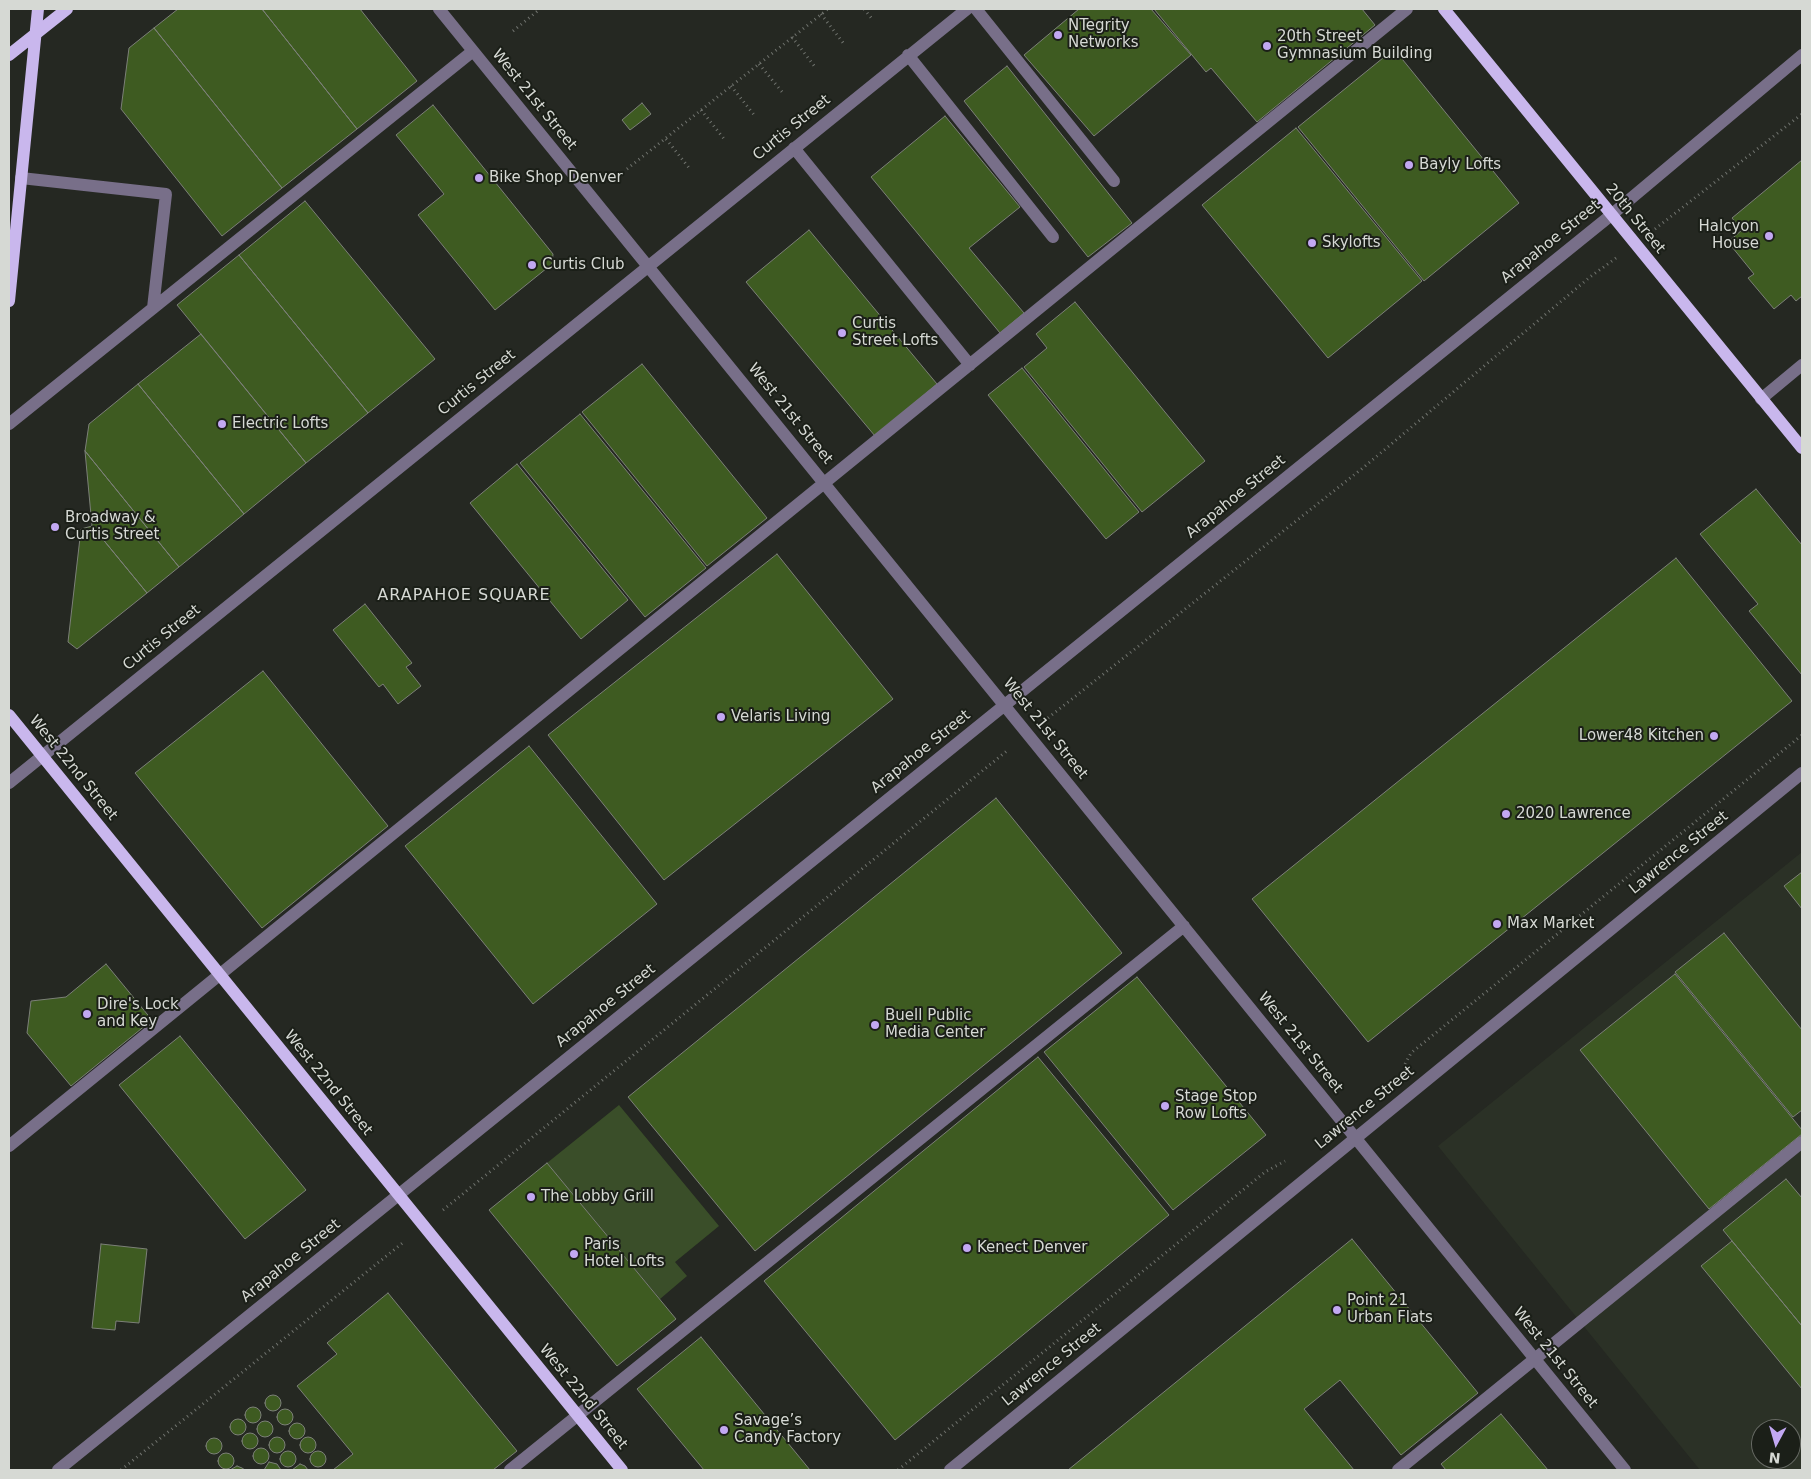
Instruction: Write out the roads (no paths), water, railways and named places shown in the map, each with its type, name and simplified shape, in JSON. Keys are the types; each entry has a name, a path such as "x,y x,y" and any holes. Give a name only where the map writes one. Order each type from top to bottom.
{"main road":[{"path":"9,301 38,9"},
{"path":"9,55 67,9"},
{"name":"20th Street","path":"1444,9 1610,216 1802,448"},
{"name":"West 22nd Street","path":"9,715 622,1470"}],"street":[{"name":"West 21st Street","path":"438,9 1625,1470"},
{"name":"Curtis Street","path":"9,783 967,9"},
{"path":"976,9 1114,181"},
{"path":"9,1146 1407,9"},
{"path":"9,424 473,51"},
{"path":"908,55 1053,237"},
{"name":"Arapahoe Street","path":"58,1470 1610,216 1802,55"},
{"path":"794,148 970,365"},
{"path":"21,178 166,194 153,308"},
{"path":"1761,399 1802,365"},
{"name":"Lawrence Street","path":"950,1470 1802,773"},
{"path":"510,1470 1184,926"},
{"path":"1398,1470 1802,1142"}],"place":[{"name":"NTegrity Networks","path":"1058,35"},
{"name":"20th Street Gymnasium Building","path":"1267,46"},
{"name":"Bayly Lofts","path":"1409,165"},
{"name":"Bike Shop Denver","path":"479,178"},
{"name":"Halcyon House","path":"1769,236"},
{"name":"Skylofts","path":"1312,243"},
{"name":"Curtis Club","path":"532,265"},
{"name":"Curtis Street Lofts","path":"842,333"},
{"name":"Electric Lofts","path":"222,424"},
{"name":"Broadway & Curtis Street","path":"55,527"},
{"name":"Velaris Living","path":"721,717"},
{"name":"Lower48 Kitchen","path":"1714,736"},
{"name":"2020 Lawrence","path":"1506,814"},
{"name":"Max Market","path":"1497,924"},
{"name":"Dire's Lock and Key","path":"87,1014"},
{"name":"Buell Public Media Center","path":"875,1025"},
{"name":"Stage Stop Row Lofts","path":"1165,1106"},
{"name":"The Lobby Grill","path":"531,1197"},
{"name":"Kenect Denver","path":"967,1248"},
{"name":"Paris Hotel Lofts","path":"574,1254"},
{"name":"Point 21 Urban Flats","path":"1337,1310"},
{"name":"Savage’s Candy Factory","path":"724,1430"}],"district":[{"name":"ARAPAHOE SQUARE","path":"464,596"}]}
